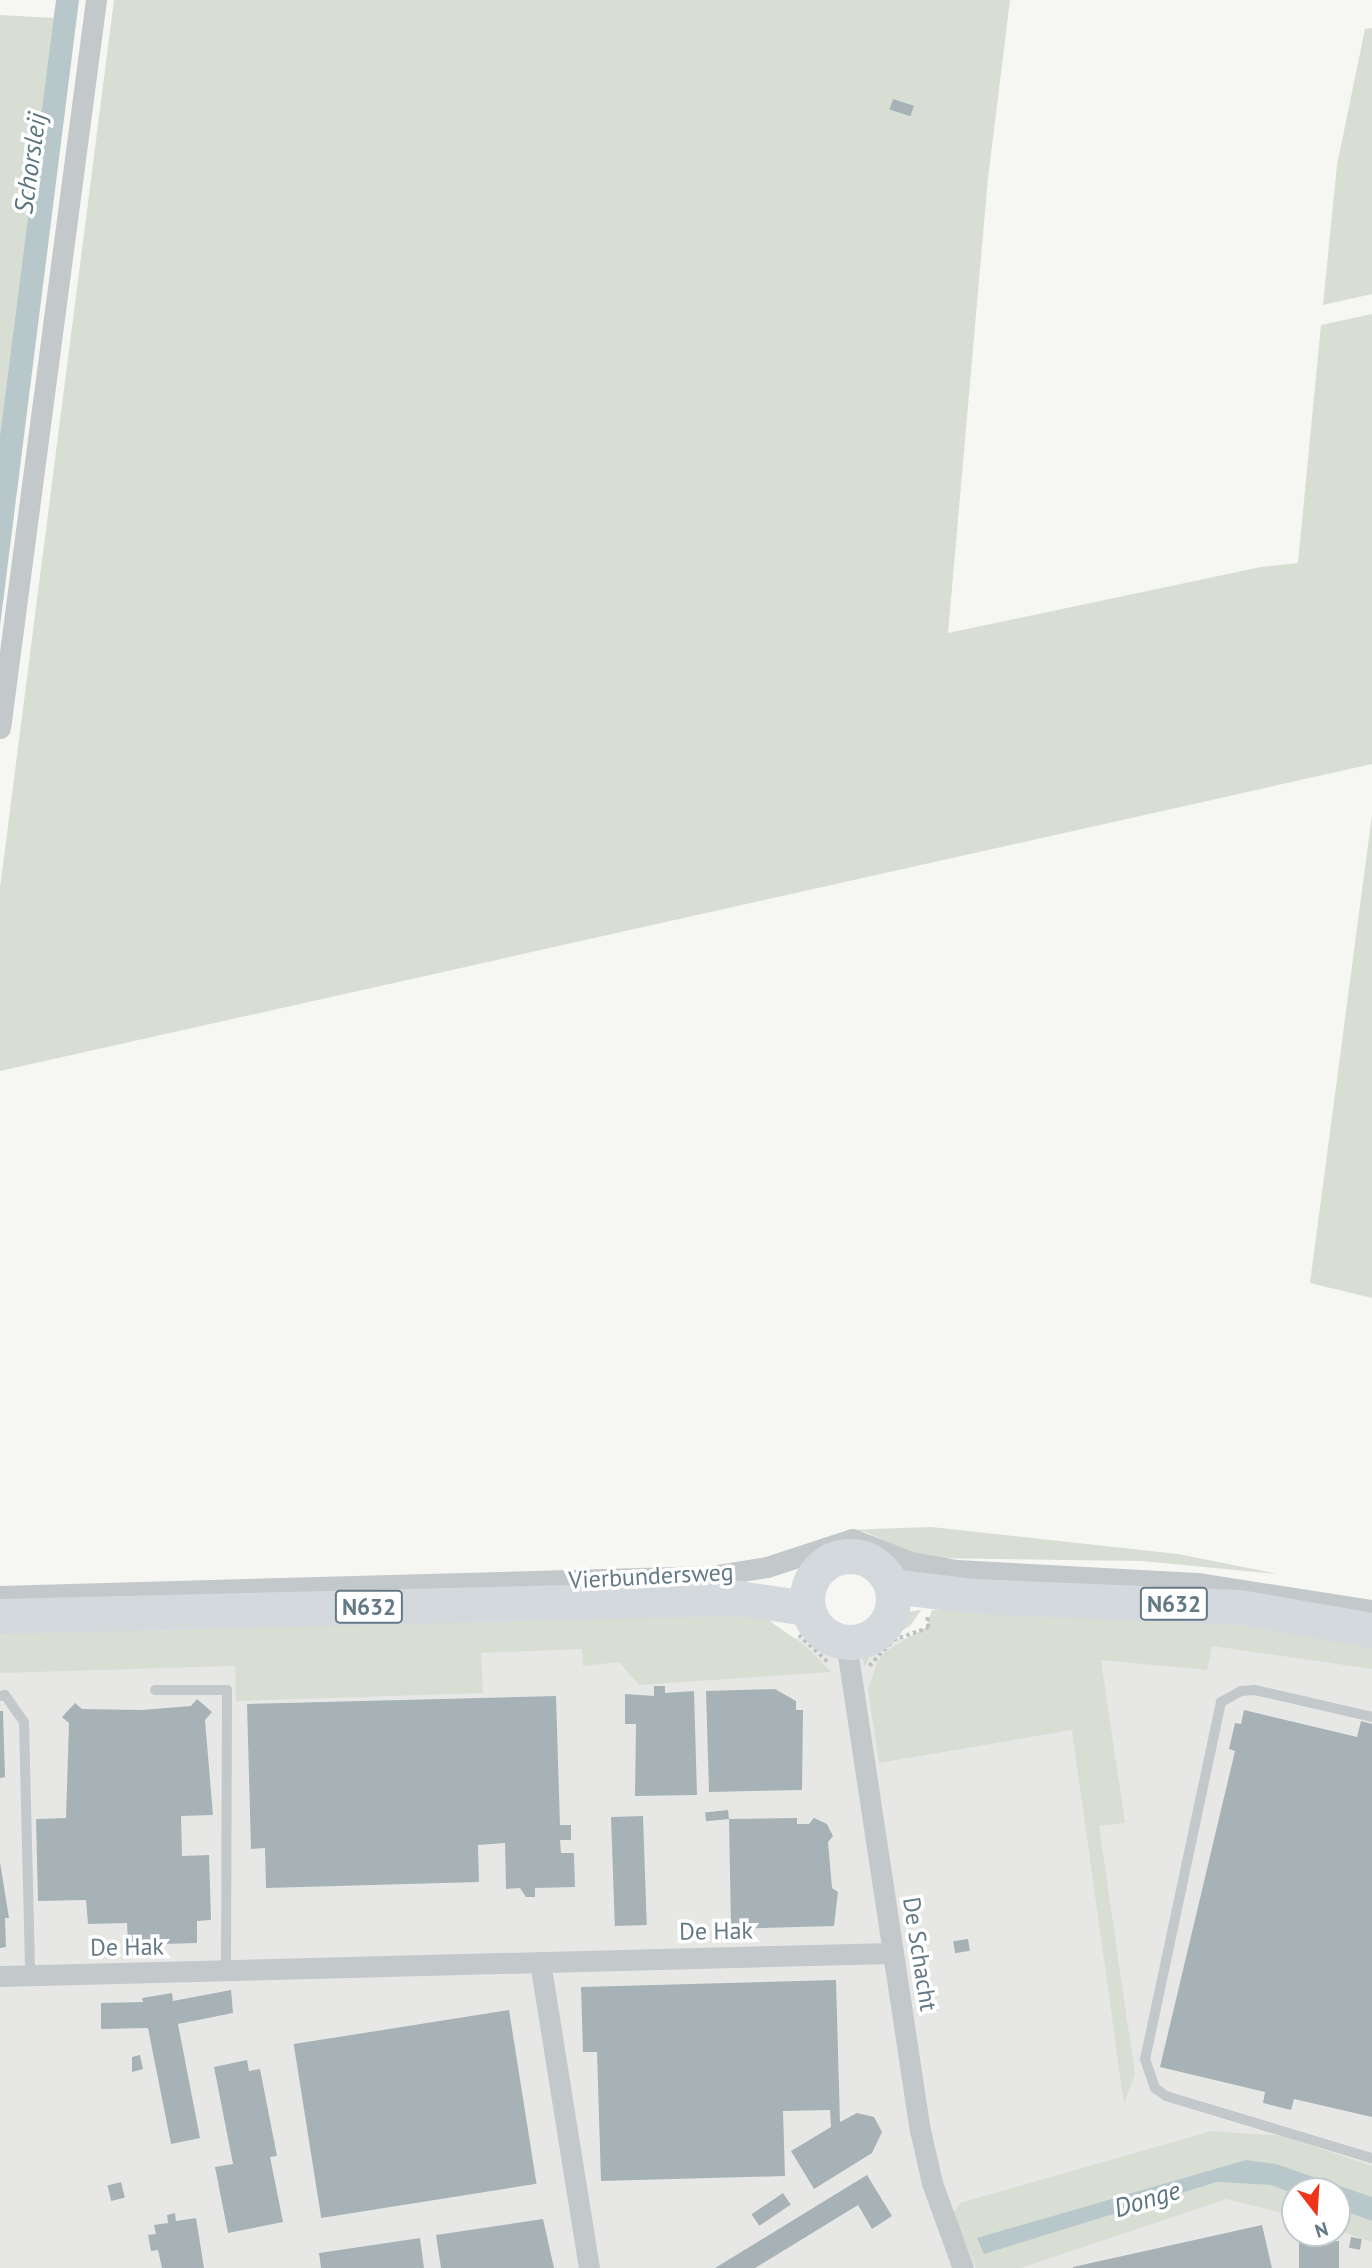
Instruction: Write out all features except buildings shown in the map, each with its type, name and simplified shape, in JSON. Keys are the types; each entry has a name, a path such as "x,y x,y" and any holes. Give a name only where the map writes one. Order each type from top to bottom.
{"main road":[{"path":"859,1556 884,1572 892,1597 876,1634 846,1642 821,1632 808,1596 829,1561 859,1556"},
{"name":"Vierbundersweg","path":"0,1616 383,1597 808,1596"},
{"name":"N632","path":"892,1597 974,1596 1239,1607 1372,1630"}],"street":[{"path":"0,728 96,0"},
{"name":"Vierbundersweg","path":"0,1596 383,1597 710,1577 767,1567 832,1542 852,1539 911,1562 956,1570 1197,1583 1372,1609"},
{"name":"De Schacht","path":"846,1642 920,2130 933,2183 963,2268"},
{"name":"De Hak","path":"0,1976 893,1953"},
{"path":"540,1962 589,2268"}],"lane":[{"path":"155,1689 227,1690 226,1971"},
{"path":"1372,1717 1255,1690 1241,1691 1221,1702 1145,2059 1155,2088 1166,2096 1372,2158"},
{"path":"0,1696 5,1695 24,1722 30,1976"}],"shaded area":[{"path":"114,0 1010,0 988,178 948,633 1261,567 1298,563 1321,325 1372,314 1372,764 0,1071 0,888"},
{"path":"0,15 54,18 0,435"},
{"path":"1372,28 1372,294 1323,305 1337,165 1365,29"},
{"path":"1372,815 1372,1298 1310,1283"},
{"path":"931,1527 1178,1554 1278,1574 1142,1561 924,1558 865,1532 846,1530"},
{"path":"987,1609 1212,1622 1372,1641 1372,1669 1212,1646 1207,1670 1101,1660 1125,1823 1099,1826 1135,2074 1124,2104 1072,1730 879,1763 868,1690 876,1665 886,1651 926,1627 932,1610"},
{"path":"921,1610 910,1626 878,1644 864,1667 862,1653 891,1614"},
{"path":"769,1613 771,1622 807,1647 831,1672 639,1685 619,1662 583,1666 582,1649 481,1653 483,1693 236,1701 235,1666 0,1673 0,1633"},
{"path":"0,1636 901,1638 1075,1646 1212,1643 1372,1663 1372,2268 0,2268"},
{"path":"1212,2131 1283,2136 1372,2166 1372,2197 1351,2190 1351,2177 1314,2177 1276,2164 1246,2160 985,2253 1217,2182 1271,2185 1281,2189 1281,2213 1226,2199 1021,2268 976,2268 953,2214 960,2203"},
{"path":"1351,2213 1372,2221 1372,2242 1351,2235"}],"water":[{"path":"56,0 79,0 0,626 0,435"},
{"name":"Donge","path":"1246,2160 1276,2164 1314,2177 1281,2177 1281,2189 1271,2185 1217,2182 984,2254 977,2238"},
{"path":"1351,2190 1372,2197 1372,2221 1351,2213"}],"water label":[{"name":"Schorsleij","path":"30,163"}]}
